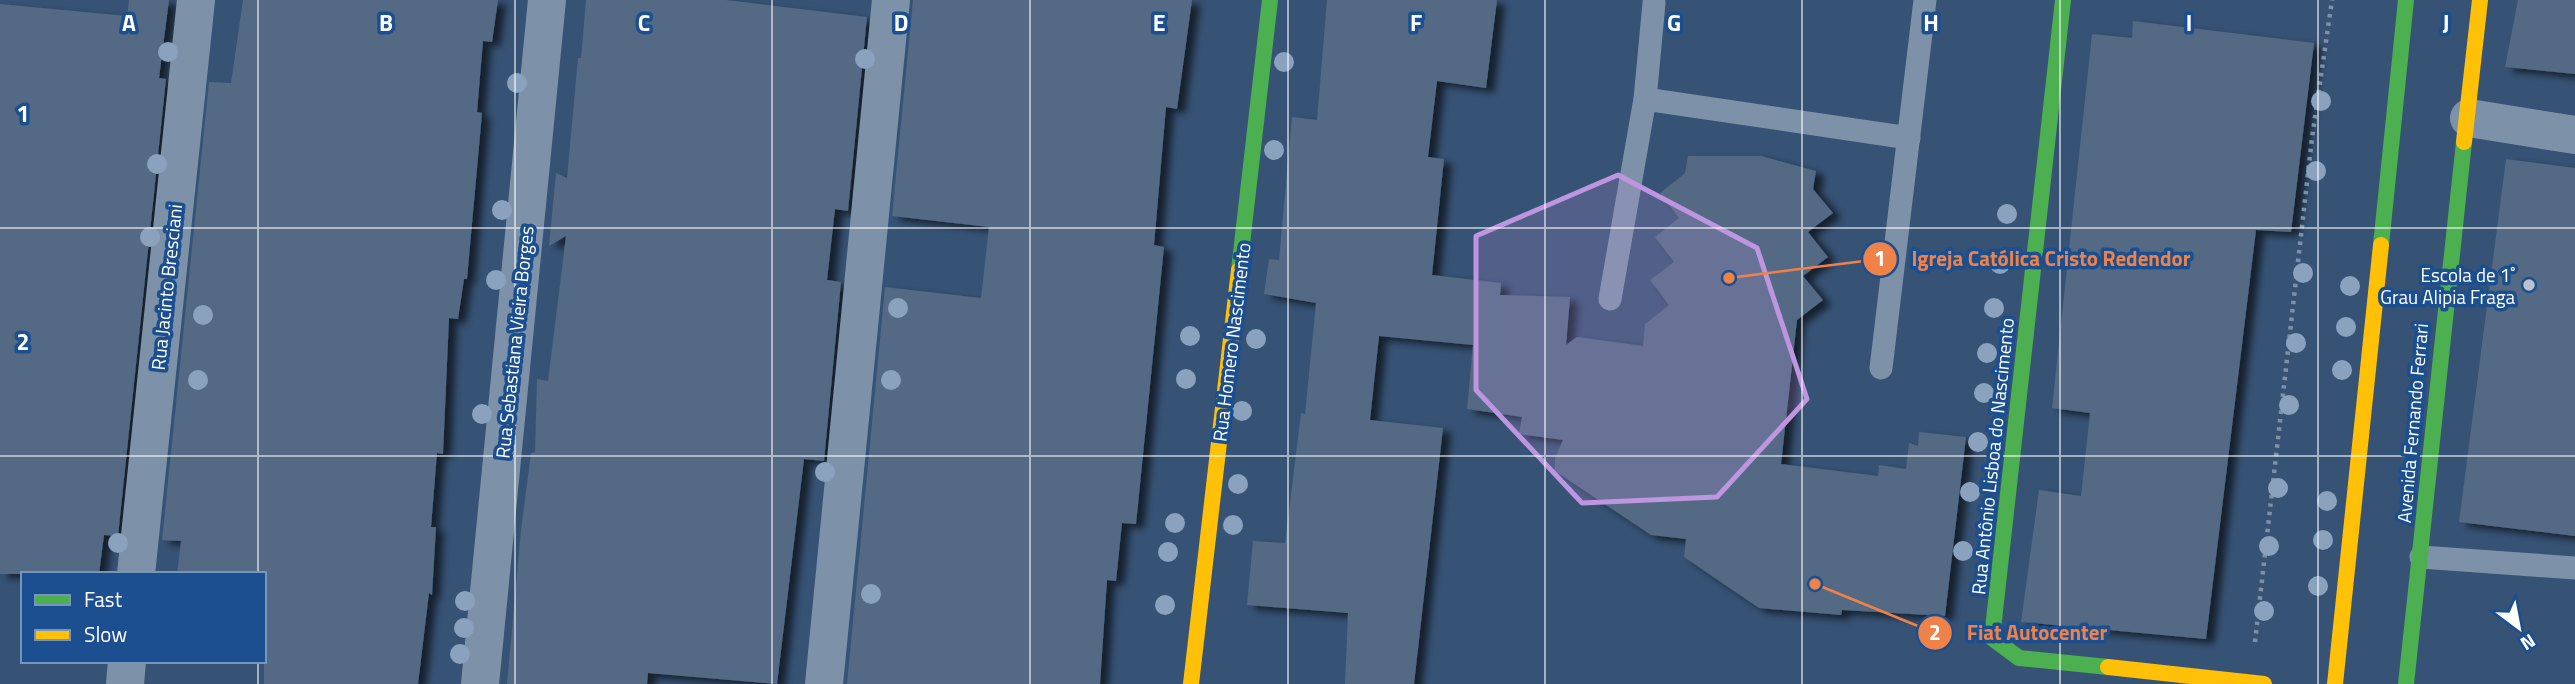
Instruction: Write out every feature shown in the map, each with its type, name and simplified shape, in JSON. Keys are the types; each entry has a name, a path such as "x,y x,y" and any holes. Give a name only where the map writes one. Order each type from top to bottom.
{"street":[{"name":"Rua Jacinto Bresciani","path":"136,572 195,0"},
{"name":"Rua Sebastiana Vieira Borges","path":"480,684 547,0"},
{"path":"824,684 891,0"},
{"name":"Rua Homero Nascimento","path":"1191,684 1270,0"},
{"name":"Rua Antônio Lisboa do Nascimento","path":"2063,0 1992,638 2018,658 2257,683"},
{"path":"2335,684 2406,0"},
{"name":"Avenida Fernando Ferrari","path":"2406,684 2442,330 2469,118 2480,0"},
{"path":"2469,118 2575,135"},
{"path":"125,684 127,663"}],"lane":[{"path":"1881,368 1925,0"},
{"path":"1610,299 1645,99 1654,2"},
{"path":"1645,99 1909,138"},
{"path":"2421,557 2575,568"}],"path":[{"path":"2257,683 2312,138 2332,0"}],"highlighted area":[{"path":"1618,175 1757,248 1807,399 1717,497 1582,503 1476,390 1476,236"}],"building":[{"path":"129,0 169,0 159,78 166,79 118,536 104,535 99,572 0,574 0,4 127,16"},
{"path":"243,0 498,0 492,42 483,41 477,112 482,113 467,279 464,279 458,319 449,318 443,454 437,453 431,527 436,527 432,595 429,593 418,684 264,684 266,572 177,572 181,541 162,540 209,82 231,83"},
{"path":"586,0 726,0 867,17 848,211 835,209 827,280 841,282 824,461 804,459 777,684 648,673 647,684 507,684 521,530 531,453 535,452 537,379 548,381 566,236 549,246 556,173 567,178"},
{"path":"913,0 1192,0 1177,109 1166,107 1154,245 1164,247 1136,524 1122,523 1116,581 1107,580 1100,684 847,684 885,287 981,298 989,227 892,216"},
{"path":"1327,0 1497,0 1486,88 1437,81 1428,157 1444,159 1432,275 1501,283 1500,295 1570,297 1566,345 1577,337 1643,346 1645,324 1669,305 1650,280 1674,262 1655,237 1679,218 1660,193 1685,173 1688,156 1761,156 1816,171 1813,189 1833,213 1808,232 1828,257 1803,276 1823,300 1797,320 1781,464 1878,476 1879,465 1906,469 1909,443 1918,446 1919,432 1966,437 1945,616 1842,610 1841,615 1759,608 1684,557 1686,539 1651,535 1555,471 1555,458 1563,440 1519,434 1522,417 1467,409 1473,345 1379,336 1370,420 1443,428 1414,684 1345,684 1348,613 1247,605 1253,541 1285,543 1301,413 1305,414 1316,303 1264,294 1269,259 1279,260 1292,117 1317,120"},
{"path":"2518,0 2575,0 2575,74 2505,67"},
{"path":"2133,21 2314,43 2291,232 2256,230 2206,639 2021,622 2039,490 2081,496 2090,413 2052,408 2092,34 2132,38"},
{"name":"Escola de 1˚ Grau Alipia Fraga","path":"2506,159 2575,168 2575,536 2459,522"}],"traffic: fast":[{"path":"1239,270 1270,0"},
{"path":"2063,0 1992,638 2019,658 2108,667"},
{"path":"2381,245 2406,0"},
{"path":"2406,684 2464,142"}],"traffic: slow":[{"path":"2464,142 2480,0"},
{"path":"2335,684 2381,245"},
{"path":"1191,684 1239,270"},
{"path":"2108,667 2264,684"}],"place":[{"name":"Igreja Católica Cristo Redendor","path":"1729,278"},
{"name":"Escola de 1˚ Grau Alipia Fraga","path":"2529,285"},
{"name":"Fiat Autocenter","path":"1815,584"}]}
